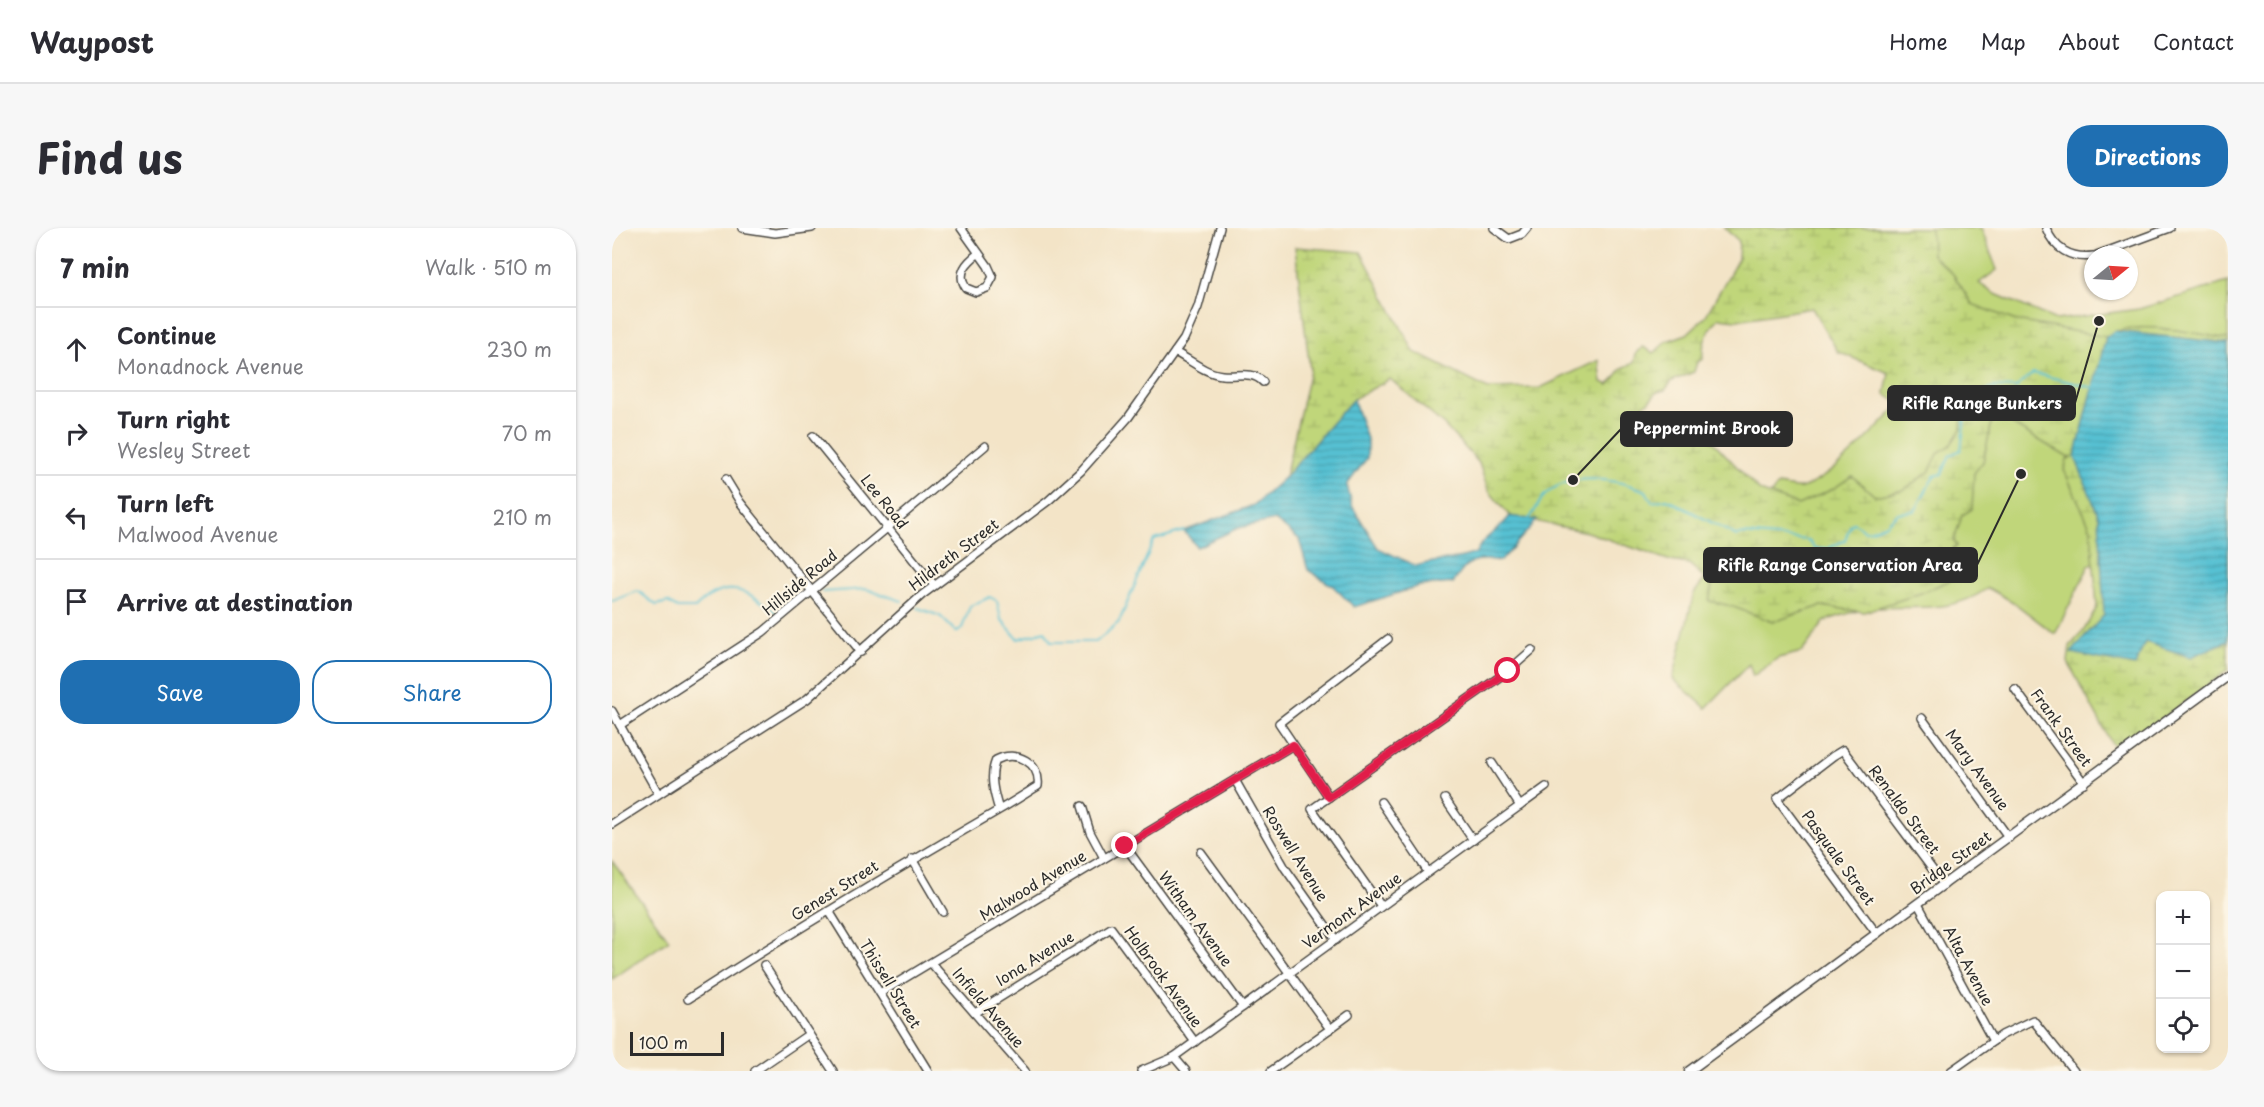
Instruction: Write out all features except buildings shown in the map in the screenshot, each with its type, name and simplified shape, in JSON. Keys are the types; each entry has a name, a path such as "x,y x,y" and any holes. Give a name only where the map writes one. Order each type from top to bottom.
{"main road":[{"name":"Bridge Street","path":"1689,1071 2228,676"}],"street":[{"path":"742,228 775,233 812,228"},
{"path":"961,228 979,253 993,277 987,288 975,291 966,288 962,277 965,265 979,253"},
{"name":"Hildreth Street","path":"612,824 790,711 824,686 894,619 934,585 1048,501 1081,471 1128,418 1184,339 1198,307 1220,228"},
{"path":"1494,228 1509,239 1522,234 1527,228"},
{"path":"2046,228 2055,243 2072,256 2084,256"},
{"path":"2122,246 2170,228"},
{"path":"1175,352 1210,372 1225,375 1255,375 1263,382"},
{"name":"Lee Road","path":"813,436 934,585"},
{"name":"Hillside Road","path":"620,725 724,659 811,591 985,446"},
{"path":"726,479 740,502 861,652"},
{"path":"1329,797 1279,723 1388,639"},
{"path":"1381,906 1312,809 1508,671 1532,651"},
{"name":"Frank Street","path":"2015,689 2084,783"},
{"path":"612,711 658,793"},
{"name":"Mary Avenue","path":"1922,718 2009,838"},
{"name":"Malwood Avenue","path":"880,993 1293,745"},
{"name":"Pasquale Street","path":"1843,750 1777,799 1876,934"},
{"name":"Renaldo Street","path":"1843,750 1944,885"},
{"name":"Genest Street","path":"688,999 912,860 999,810 1038,786 1039,774 1034,765 1025,760 1003,756 996,760 992,768 995,797 999,810"},
{"path":"1492,763 1520,806"},
{"name":"Roswell Avenue","path":"1235,780 1285,868 1336,940"},
{"name":"Vermont Avenue","path":"1141,1071 1174,1057 1546,787"},
{"path":"1445,799 1473,840"},
{"path":"1381,802 1428,872"},
{"path":"1082,806 1090,832 1104,858"},
{"name":"Witham Avenue","path":"1125,846 1243,1007"},
{"path":"1201,852 1330,1029"},
{"path":"912,860 943,912"},
{"name":"Alta Avenue","path":"1918,904 1993,1041"},
{"name":"Thissell Street","path":"829,911 928,1071"},
{"name":"Iona Avenue","path":"975,1013 1111,928"},
{"name":"Holbrook Avenue","path":"1111,928 1195,1042"},
{"name":"Infield Avenue","path":"931,963 1025,1071"},
{"path":"764,965 833,1071"},
{"path":"1271,1071 1349,1015"},
{"path":"1951,1071 1993,1041 2033,1020 2074,1071"},
{"path":"755,1071 809,1034"},
{"path":"1174,1057 1186,1071"}],"green space":[{"path":"1724,228 1931,228 1932,255 1953,274 1972,304 2016,321 2106,337 2117,331 2147,328 2228,339 2228,670 2131,741 2118,747 2112,744 2068,662 2070,646 2084,630 2097,607 2091,529 2064,470 2067,460 2073,457 2067,457 1994,413 1983,462 1974,473 1972,509 1962,515 1954,541 1957,546 1953,548 1958,573 1953,579 1921,593 1864,612 1821,606 1773,622 1731,606 1709,601 1712,584 1689,564 1671,561 1587,532 1510,516 1488,490 1479,463 1444,425 1390,379 1353,399 1285,477 1310,370 1295,247 1361,252 1414,352 1488,389 1540,388 1599,360 1602,382 1609,385 1622,368 1634,363 1636,354 1643,347 1654,353 1667,341 1687,334 1705,317 1738,259 1739,241","holes":["1812,308 1838,352 1889,373 1885,394 1922,419 1954,408 1962,414 1961,429 1950,446 1939,452 1929,472 1903,490 1875,496 1852,476 1833,489 1798,505 1760,491 1702,430 1625,428 1631,417 1657,392 1665,390 1672,381 1694,372 1697,362 1703,359 1706,337 1719,318 1737,320"]},
{"path":"1813,228 1981,228 1997,270 1979,283 1993,293 2056,320 2139,309 2228,282 2228,467 2089,566 2055,634 2013,602 1988,588 1960,602 1946,605 1864,610 1824,622 1802,652 1778,658 1753,676 1749,664 1706,708 1673,679 1694,593 1778,485 1801,488 1827,474 1858,448 1909,395"},
{"path":"612,861 669,940 612,979"}],"water":[{"path":"2114,331 2228,343 2228,641 2191,657 2145,642 2135,666 2071,653 2104,615 2099,517 2075,457 2106,337"},
{"path":"1353,399 1367,439 1367,458 1347,485 1352,506 1378,548 1416,566 1476,553 1482,543 1510,516 1537,520 1501,561 1478,560 1463,569 1453,583 1420,586 1354,607 1333,586 1308,570 1299,539 1275,520 1238,528 1197,547 1184,531 1254,505 1285,477"}],"waterway":[{"path":"1529,519 1544,496 1555,488 1580,480 1607,480 1646,491 1652,502 1667,499 1737,536 1744,534 1808,540 1815,549 1827,549 1845,540 1851,524 1854,523 1865,531 1872,530 1886,524 1898,513 1915,511 1934,476 1942,474 1950,455 1961,450 1967,399 1995,387 2016,388 2033,373 2095,388"},
{"path":"918,608 940,616 956,632 962,628 970,606 990,597 997,601 1001,619 1018,639 1045,631 1051,642 1096,642 1119,622 1154,540 1184,531"},
{"path":"822,592 866,589 902,601"},
{"path":"612,601 638,591 656,605 668,602 677,608 695,608 716,593 736,590 755,597 776,612"}],"place":[{"name":"Rifle Range Bunkers","path":"2099,321"},
{"name":"Rifle Range Conservation Area","path":"2021,474"},
{"name":"Peppermint Brook","path":"1573,480"}],"route":[{"path":"1125,846 1293,745 1329,797 1508,671"}]}
